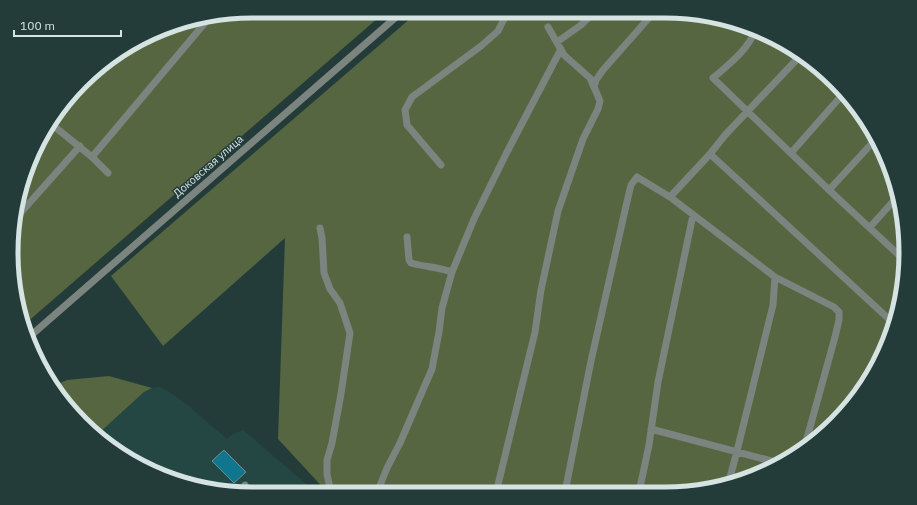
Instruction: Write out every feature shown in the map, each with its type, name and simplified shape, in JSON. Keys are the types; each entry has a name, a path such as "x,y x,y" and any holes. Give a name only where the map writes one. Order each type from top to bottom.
{"street":[{"name":"Доковская улица","path":"33,334 395,18"},
{"path":"441,165 407,125 405,110 412,97 481,46 498,31 504,18"},
{"path":"557,42 581,25 588,18"},
{"path":"594,87 596,80 603,70 650,18"},
{"path":"92,157 204,24"},
{"path":"497,487 535,332 542,283 558,211 583,139 600,102 590,78 564,55 548,27"},
{"path":"753,36 742,53 713,78 899,255"},
{"path":"379,487 432,369 442,308 452,272 474,219 561,49"},
{"path":"670,197 710,154 726,134 797,59"},
{"path":"791,153 840,97"},
{"path":"55,127 80,146 108,173"},
{"path":"829,190 872,143"},
{"path":"22,211 80,146"},
{"path":"710,154 889,319"},
{"path":"566,487 591,361 631,185 637,176 670,197 775,277 834,307 839,312 836,332 806,439"},
{"path":"870,227 893,202"},
{"path":"640,487 658,382 693,215"},
{"path":"320,228 324,273 330,289 340,304 350,334 341,394 332,443 327,460 327,474 330,487"},
{"path":"407,237 409,260 411,263 452,272"},
{"path":"730,478 772,305 775,277"},
{"path":"651,429 772,461"}],"shaded area":[{"path":"159,387 168,391 190,407 227,439 233,434 243,430 310,487 252,487 222,485 192,479 177,475 135,456 101,431 144,392 152,388"}],"green space":[{"path":"252,18 378,18 28,321 20,283 18,252 20,222 30,177 49,135 66,110 98,76 135,49 177,30 192,26 222,20"},
{"path":"411,18 664,18 695,20 740,30 768,42 782,49 819,76 851,110 868,135 887,177 891,192 897,222 899,252 897,283 891,313 887,328 875,356 868,370 851,395 819,429 782,456 740,475 695,485 664,487 322,487 278,439 285,238 163,346 111,276"},
{"path":"109,376 152,388 144,392 101,431 76,407 58,384 67,380"}],"building":[{"path":"224,450 246,472 234,483 212,461"}]}
